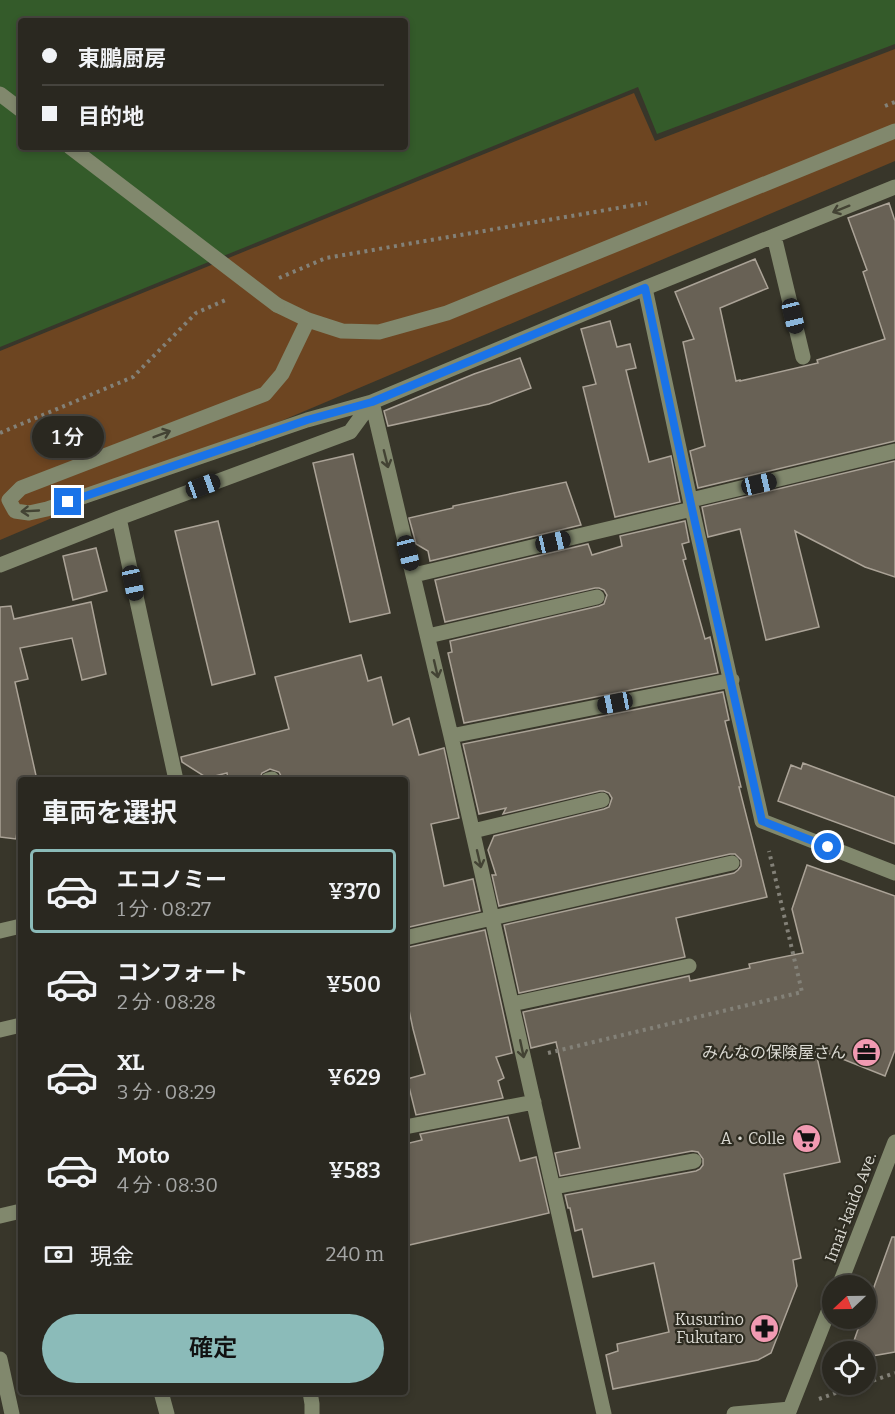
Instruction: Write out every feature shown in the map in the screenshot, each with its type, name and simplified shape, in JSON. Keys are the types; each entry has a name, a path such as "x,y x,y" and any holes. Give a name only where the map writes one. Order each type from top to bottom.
{"street":[{"path":"0,94 18,108"},
{"path":"74,150 277,305 308,320 342,331 379,332 447,313 895,130"},
{"path":"308,320 282,374 265,394 21,488 9,500 15,511 29,513 47,509 307,420 372,402 895,187"},
{"path":"774,236 803,357"},
{"path":"645,288 762,821 895,873"},
{"path":"0,565 350,432 372,402"},
{"path":"372,402 493,918 604,1414"},
{"path":"414,574 895,451"},
{"path":"119,518 175,777"},
{"path":"428,636 597,597"},
{"path":"451,736 732,680"},
{"path":"473,831 602,800"},
{"path":"408,937 732,863"},
{"path":"0,931 18,927"},
{"path":"512,1004 689,966"},
{"path":"0,1030 18,1026"},
{"path":"408,1126 534,1102"},
{"name":"Imai-kaido Ave.","path":"843,1275 895,1142"},
{"path":"553,1187 694,1161"},
{"path":"0,1216 18,1212"},
{"path":"734,1414 789,1411 822,1327"},
{"path":"0,1359 12,1414"},
{"path":"163,1395 167,1414"},
{"path":"309,1414 312,1404 310,1395"}],"path":[{"path":"884,106 895,102"},
{"path":"272,281 326,258 651,202"},
{"path":"0,433 133,377 196,313 228,299"},
{"path":"876,1380 895,1373"},
{"path":"789,1411 833,1395"}],"shaded area":[{"path":"0,0 895,0 895,44 657,134 638,87 0,347"},
{"path":"895,49 895,161 0,540 0,351 634,93 655,141"}],"building":[{"path":"889,203 895,221 895,441 698,488 690,451 705,446 683,342 694,339 675,292 755,259 768,288 720,308 736,381 818,363 817,360 885,339 863,272 867,270 848,218"},
{"path":"610,321 617,347 630,344 636,368 626,370 649,462 671,456 680,502 615,517 583,387 596,384 581,329"},
{"path":"520,358 531,388 489,404 388,426 384,411"},
{"path":"353,454 390,613 350,622 313,463"},
{"path":"895,461 895,577 865,567 795,531 819,627 766,640 740,529 708,537 702,507"},
{"path":"566,482 581,525 430,561 428,551 416,544 409,518 453,508 453,506"},
{"path":"218,521 255,674 212,685 175,531"},
{"path":"685,521 689,542 682,544 686,559 683,560 705,639 710,637 718,673 464,723 448,653 452,652 450,641 599,606 604,604 607,595 604,590 595,588 445,622 435,580 588,544 592,555 622,546 620,536"},
{"path":"96,548 107,591 73,600 63,556"},
{"path":"91,602 106,674 82,680 72,638 20,648 28,679 15,682 36,777 18,777 16,839 0,837 0,607 11,606 14,619"},
{"path":"361,655 368,681 381,677 393,725 409,718 419,755 444,748 459,818 431,824 444,886 473,879 480,911 408,927 408,777 281,777 279,772 270,769 262,773 260,777 228,777 227,773 205,777 182,762 181,757 289,729 275,677"},
{"path":"723,692 729,720 725,721 741,787 739,787 767,897 676,918 685,957 519,993 504,925 734,873 741,866 741,860 735,854 730,854 499,906 492,875 496,875 488,850 494,836 604,809 609,807 612,798 609,793 600,791 503,814 506,808 479,814 463,744"},
{"path":"803,763 895,797 895,844 778,801 791,765 801,769"},
{"path":"807,865 895,896 895,1050 885,1076 815,1048 840,1162 784,1174 801,1258 793,1260 797,1286 771,1353 758,1360 613,1389 606,1355 618,1351 617,1344 669,1332 654,1263 593,1277 582,1229 575,1231 565,1195 696,1171 703,1165 703,1159 698,1152 692,1151 560,1176 555,1153 580,1148 556,1042 531,1048 523,1012 689,976 690,981 750,968 749,964 803,953 792,909"},
{"path":"485,930 512,1053 496,1057 504,1078 498,1081 503,1098 416,1115 408,1079 425,1074 408,1005 408,947"},
{"path":"508,1117 520,1161 536,1157 549,1213 408,1245 408,1143 422,1140 420,1134"},
{"path":"892,1237 895,1237 895,1352 876,1355 876,1341 854,1341 858,1329 876,1329 876,1281"}],"place":[{"name":"みんなの保険屋さん","path":"867,1052"},
{"name":"A・Colle","path":"806,1138"},
{"name":"Kusurino Fukutaro","path":"765,1328"}],"route":[{"path":"68,502 307,420 372,402 645,288 762,821 828,847"}]}
